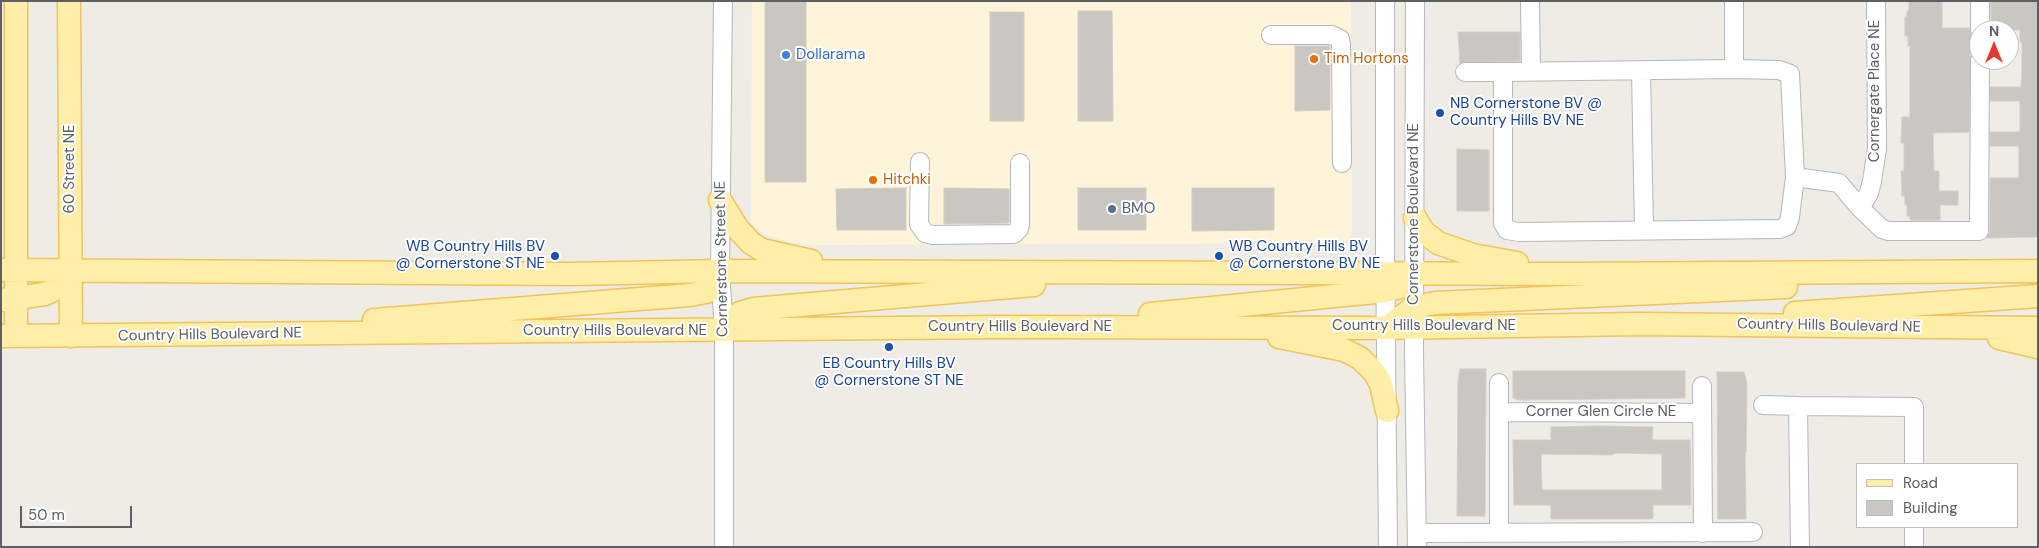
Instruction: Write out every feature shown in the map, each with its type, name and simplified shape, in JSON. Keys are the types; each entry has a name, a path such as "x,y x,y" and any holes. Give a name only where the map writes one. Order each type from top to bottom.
{"main road":[{"path":"9,336 16,1"},
{"name":"60 Street NE","path":"69,1 71,336"},
{"path":"720,200 738,229 751,243 762,250 836,265 889,272"},
{"path":"1415,218 1428,235 1438,243 1452,249 1473,255 1575,274"},
{"path":"9,270 560,274 720,271 1124,272 1386,282 1407,285 1414,273 1575,274 2038,271"},
{"path":"9,300 45,294 58,288 71,270"},
{"path":"252,334 375,320 690,295 706,292 714,288 720,271"},
{"path":"724,330 740,312 753,308 1067,282 1124,272"},
{"path":"1414,317 1434,303 1805,286 1916,272"},
{"path":"1005,327 1386,282"},
{"path":"1639,324 2038,296"},
{"name":"Country Hills Boulevard NE","path":"9,336 1005,327 1221,326 1387,328 1414,317 1639,324 2038,328"},
{"path":"1221,326 1328,346 1344,350 1360,358 1374,372 1381,384 1387,411"},
{"path":"1946,328 2038,347"}],"street":[{"name":"Cornerstone Street NE","path":"723,1 720,271 724,330 724,547"},
{"name":"Cornerstone Boulevard NE","path":"1386,1 1388,547"},
{"name":"Cornerstone Boulevard NE","path":"1415,1 1414,317 1416,540"},
{"path":"1530,1 1530,71"},
{"path":"1734,1 1734,69"},
{"name":"Cornergate Place NE","path":"1860,208 1868,194 1872,181 1877,149 1876,1"},
{"path":"1980,1 1980,20"},
{"path":"1271,35 1332,34 1340,38 1342,163"},
{"path":"1465,72 1734,69 1779,70 1790,74 1795,177 1788,226 1780,229 1519,232 1507,230 1503,222 1503,72"},
{"path":"1795,177 1839,183 1860,208 1882,229 1888,231 1979,231 1980,70"},
{"path":"1641,71 1644,230"},
{"path":"920,162 919,224 925,232 933,235 1014,234 1019,229 1020,224 1020,163"},
{"path":"1499,383 1499,533"},
{"path":"1702,386 1703,533"},
{"path":"1763,404 1914,407 1914,463"},
{"path":"1798,406 1800,547"},
{"name":"Corner Glen Circle NE","path":"1500,412 1702,412"},
{"path":"1914,528 1914,547"},
{"path":"1416,540 1499,533 1638,540 1703,533 1754,532"}],"shaded area":[{"path":"752,1 1351,1 1352,233 1344,243 808,245 766,235 751,223"}],"building":[{"name":"Dollarama","path":"765,1 806,1 806,182 765,182"},
{"path":"1909,1 1942,1 1942,28 1969,28 1969,132 1933,133 1934,171 1939,171 1939,191 1958,191 1958,205 1940,205 1940,220 1910,220 1910,216 1907,216 1905,196 1902,196 1901,171 1904,171 1904,143 1901,143 1902,117 1910,117 1910,46 1908,46 1908,36 1905,36 1905,17 1907,17 1907,11 1909,11"},
{"path":"1991,1 2038,1 2038,237 1987,238 1990,231 1990,178 2019,178 2019,146 1990,146 1990,132 2020,132 2019,101 1990,101 1990,87 2021,87 2022,70 2022,42 2020,42 2019,20 1991,20"},
{"path":"1078,11 1112,11 1113,121 1078,121"},
{"path":"990,12 1024,12 1024,121 990,121"},
{"path":"1458,32 1520,32 1520,61 1460,63"},
{"path":"1295,46 1330,46 1330,110 1295,111"},
{"path":"1457,149 1489,150 1489,211 1457,211"},
{"path":"906,188 906,230 837,230 836,189"},
{"path":"944,188 1009,189 1009,223 944,224"},
{"name":"BMO","path":"1078,188 1146,188 1146,230 1078,230"},
{"path":"1192,188 1274,188 1274,230 1192,231"},
{"path":"1460,369 1486,369 1485,516 1457,516 1458,381"},
{"path":"1513,371 1685,371 1685,398 1519,400 1513,398"},
{"path":"1717,372 1744,372 1747,384 1746,519 1718,519"},
{"path":"1551,427 1653,427 1652,440 1690,440 1691,505 1653,505 1653,518 1647,519 1551,519 1551,505 1514,505 1513,440 1551,440","holes":["1541,454 1662,454 1662,490 1542,490"]}],"place":[{"name":"Dollarama","path":"786,55"},
{"name":"Tim Hortons","path":"1314,59"},
{"name":"NB Cornerstone BV @ Country Hills BV NE","path":"1440,113"},
{"name":"Hitchki","path":"873,180"},
{"name":"BMO","path":"1112,209"},
{"name":"WB Country Hills BV @ Cornerstone ST NE","path":"555,256"},
{"name":"WB Country Hills BV @ Cornerstone BV NE","path":"1219,256"},
{"name":"EB Country Hills BV @ Cornerstone ST NE","path":"889,347"}]}
